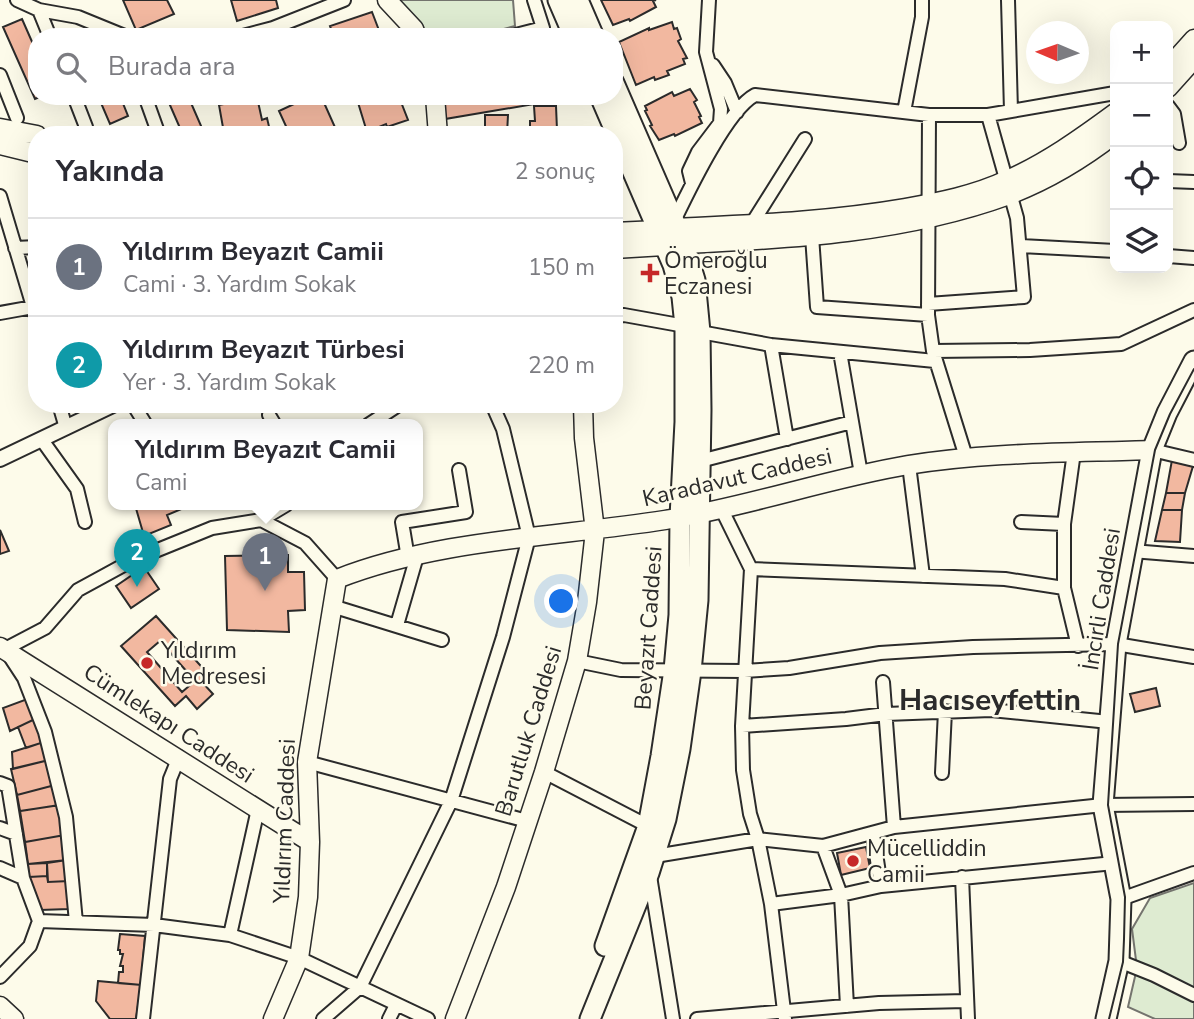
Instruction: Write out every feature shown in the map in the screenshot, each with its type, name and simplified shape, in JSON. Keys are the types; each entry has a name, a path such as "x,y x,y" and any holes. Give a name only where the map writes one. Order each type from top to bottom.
{"main road":[{"path":"387,0 413,28"},
{"path":"558,0 570,28"},
{"path":"578,0 590,28"},
{"path":"1177,76 1194,39"},
{"path":"1177,76 1194,59"},
{"path":"436,105 437,126"},
{"path":"605,105 615,126"},
{"path":"622,105 671,234"},
{"path":"1009,187 1110,117"},
{"path":"0,128 28,133"},
{"path":"623,232 812,236 927,212 1009,187 1065,168 1110,137"},
{"path":"623,141 671,234"},
{"path":"3,150 28,153"},
{"path":"623,247 671,234 854,216 927,212"},
{"name":"Beyazıt Caddesi","path":"577,1019 624,897 648,825 698,600 689,515 685,422 695,280 671,234"},
{"name":"Beyazıt Caddesi","path":"689,515 700,461 692,329"},
{"name":"İncirli Caddesi","path":"1106,1019 1119,961 1121,899 1103,805 1115,644 1152,450 1171,403 1194,361"},
{"name":"Barutluk Caddesi","path":"456,1019 506,887 577,661 587,601 594,531 583,413"},
{"name":"Karadavut Caddesi","path":"337,579 372,565 412,557 528,537 594,531 689,515 909,465 966,457 1152,450"},
{"name":"Yıldırım Caddesi","path":"273,1019 299,958 308,897 310,842 307,762 337,579"},
{"name":"Cümlekapı Caddesi","path":"3,648 310,842"},
{"name":"Beyazıt Caddesi","path":"590,1019 652,864 666,819 677,761 682,671"},
{"path":"0,1006 14,1019"}],"street":[{"path":"17,0 39,10 78,17 105,28"},
{"path":"270,28 344,0"},
{"path":"534,0 544,28"},
{"path":"692,183 689,171 698,152 720,123 721,109 706,52 709,0"},
{"path":"904,112 922,17 922,0"},
{"path":"1008,0 1011,111"},
{"path":"39,10 46,28"},
{"path":"706,52 725,83 737,112"},
{"path":"0,75 17,118"},
{"path":"671,234 692,183 745,100 755,95 929,116 988,115 1110,94"},
{"path":"77,105 86,126"},
{"path":"148,105 156,126"},
{"path":"1173,113 1179,143"},
{"path":"812,236 817,307 928,309 1024,297 1021,246 1009,187 988,115"},
{"path":"929,116 928,309 934,356 966,457"},
{"path":"751,225 805,139"},
{"path":"1173,181 1194,182"},
{"path":"0,196 28,291"},
{"path":"1021,246 1110,251"},
{"path":"15,248 28,247"},
{"path":"1173,256 1194,257"},
{"path":"0,313 28,308"},
{"path":"623,315 771,345 840,352 934,356 1121,344 1194,310"},
{"path":"771,345 787,439"},
{"path":"840,352 861,474"},
{"path":"62,413 66,428"},
{"path":"0,459 97,413"},
{"path":"323,1019 360,988 451,801 503,637 528,537 503,429 496,413"},
{"path":"700,461 852,422"},
{"path":"42,439 77,489 85,522"},
{"path":"1152,450 1194,460"},
{"path":"1074,452 1064,524 1064,588 1078,646"},
{"path":"909,465 923,576"},
{"path":"397,625 412,557 402,522 466,512 459,470"},
{"path":"721,509 751,569 744,671 743,770 750,814 758,839 771,904 785,1016"},
{"path":"76,922 66,817 45,732 24,678 3,648 45,628 78,590 134,560 212,528 261,520 278,510"},
{"path":"261,520 305,543 337,579"},
{"path":"1021,522 1064,524"},
{"path":"1132,551 1194,556"},
{"path":"751,569 1005,579 1064,588"},
{"path":"332,606 442,639"},
{"path":"577,661 621,670 744,671 789,668 880,653 973,647 1115,644 1194,657"},
{"path":"883,682 894,827"},
{"path":"742,726 886,714 991,710 1109,722"},
{"path":"942,773 945,711"},
{"path":"144,1019 170,779 179,757"},
{"path":"307,762 527,821"},
{"path":"544,772 648,825"},
{"path":"0,783 8,786 23,878 39,921 30,946 0,977"},
{"path":"673,1019 652,864 758,839 823,846 894,827 1103,805 1194,804"},
{"path":"230,935 258,809"},
{"path":"0,828 16,834"},
{"path":"873,834 881,886"},
{"path":"823,846 841,895 847,1006"},
{"path":"771,904 841,895 881,886 1114,863"},
{"path":"0,868 23,878"},
{"path":"1121,899 1194,873"},
{"path":"962,877 968,1019"},
{"path":"39,921 154,925 230,935 299,958 428,1019"},
{"path":"1119,961 1194,995"},
{"path":"697,1019 785,1016 847,1006 967,1001"},
{"path":"389,1019 396,1005"}],"green space":[{"path":"398,0 513,0 515,26 508,28 419,28"},
{"path":"1194,883 1194,1019 1155,1019 1128,1007 1137,968 1132,929 1150,898"}],"building":[{"path":"123,0 167,0 174,14 135,28"},
{"path":"231,0 276,0 278,8 237,21"},
{"path":"601,0 656,0 653,1 656,7 630,21 629,19 613,25"},
{"path":"372,12 378,28 331,28 330,26"},
{"path":"22,19 28,33 28,83 3,27"},
{"path":"672,22 674,29 677,28 681,39 678,41 687,58 683,59 685,64 667,71 669,75 655,80 654,77 636,85 623,52 623,40"},
{"path":"690,89 697,100 694,102 702,123 675,136 674,134 659,140 650,126 652,125 645,106 672,92 674,96"},
{"path":"102,105 124,105 128,116 110,124"},
{"path":"170,105 192,105 201,126 179,126"},
{"path":"219,105 259,105 262,120 267,118 269,126 223,126"},
{"path":"292,105 325,105 334,126 286,126 279,111"},
{"path":"359,105 402,105 408,120 390,126 365,126"},
{"path":"443,105 528,105 445,119"},
{"path":"534,106 556,106 557,126 530,126 530,121 535,121"},
{"path":"485,115 508,115 507,126 485,126"},
{"path":"1172,460 1193,466 1185,493 1166,493"},
{"path":"1166,493 1185,493 1182,510 1162,510"},
{"path":"136,510 179,510 167,515 171,525 144,536"},
{"path":"1162,510 1182,510 1180,542 1155,541"},
{"path":"0,530 9,551 0,554"},
{"path":"288,555 288,572 304,572 305,610 288,611 289,632 227,630 225,556"},
{"path":"144,567 159,589 131,608 116,586"},
{"name":"Yıldırım Medresesi","path":"156,616 208,674 201,681 213,694 197,709 186,696 175,706 121,646","holes":["160,641 195,681 182,692 147,652"]},
{"path":"1156,688 1160,706 1135,712 1130,694"},
{"path":"30,698 35,719 10,731 3,708"},
{"path":"35,719 44,742 26,748 18,727"},
{"path":"44,742 49,760 13,769 12,752"},
{"path":"49,760 55,785 17,795 11,769"},
{"path":"55,785 60,805 20,811 17,795"},
{"path":"60,805 65,835 25,842 20,811"},
{"path":"65,835 67,860 28,864 25,842"},
{"name":"Mücelliddin Camii","path":"866,847 870,868 841,875 837,853"},
{"path":"67,860 69,881 48,882 47,863"},
{"path":"47,863 47,876 29,877 28,864"},
{"path":"47,876 48,882 69,881 69,909 40,910 29,877"},
{"path":"120,934 145,936 141,985 118,983 119,972 123,972 123,966 120,966 123,954 118,950"},
{"path":"98,981 141,985 136,1019 110,1019 96,1001"}],"tram line":[{"path":"1109,1019 1123,962 1124,939 1125,897 1108,805 1118,644 1155,450 1170,414 1194,369"}],"place":[{"name":"Ömeroğlu Eczanesi","path":"650,273"},
{"name":"Yıldırım Beyazıt Türbesi","path":"137,587"},
{"name":"Yıldırım Beyazıt Camii","path":"265,591"},
{"name":"Yıldırım Medresesi","path":"147,663"},
{"name":"Mücelliddin Camii","path":"853,861"}],"district":[{"name":"Hacıseyfettin","path":"990,700"}]}
